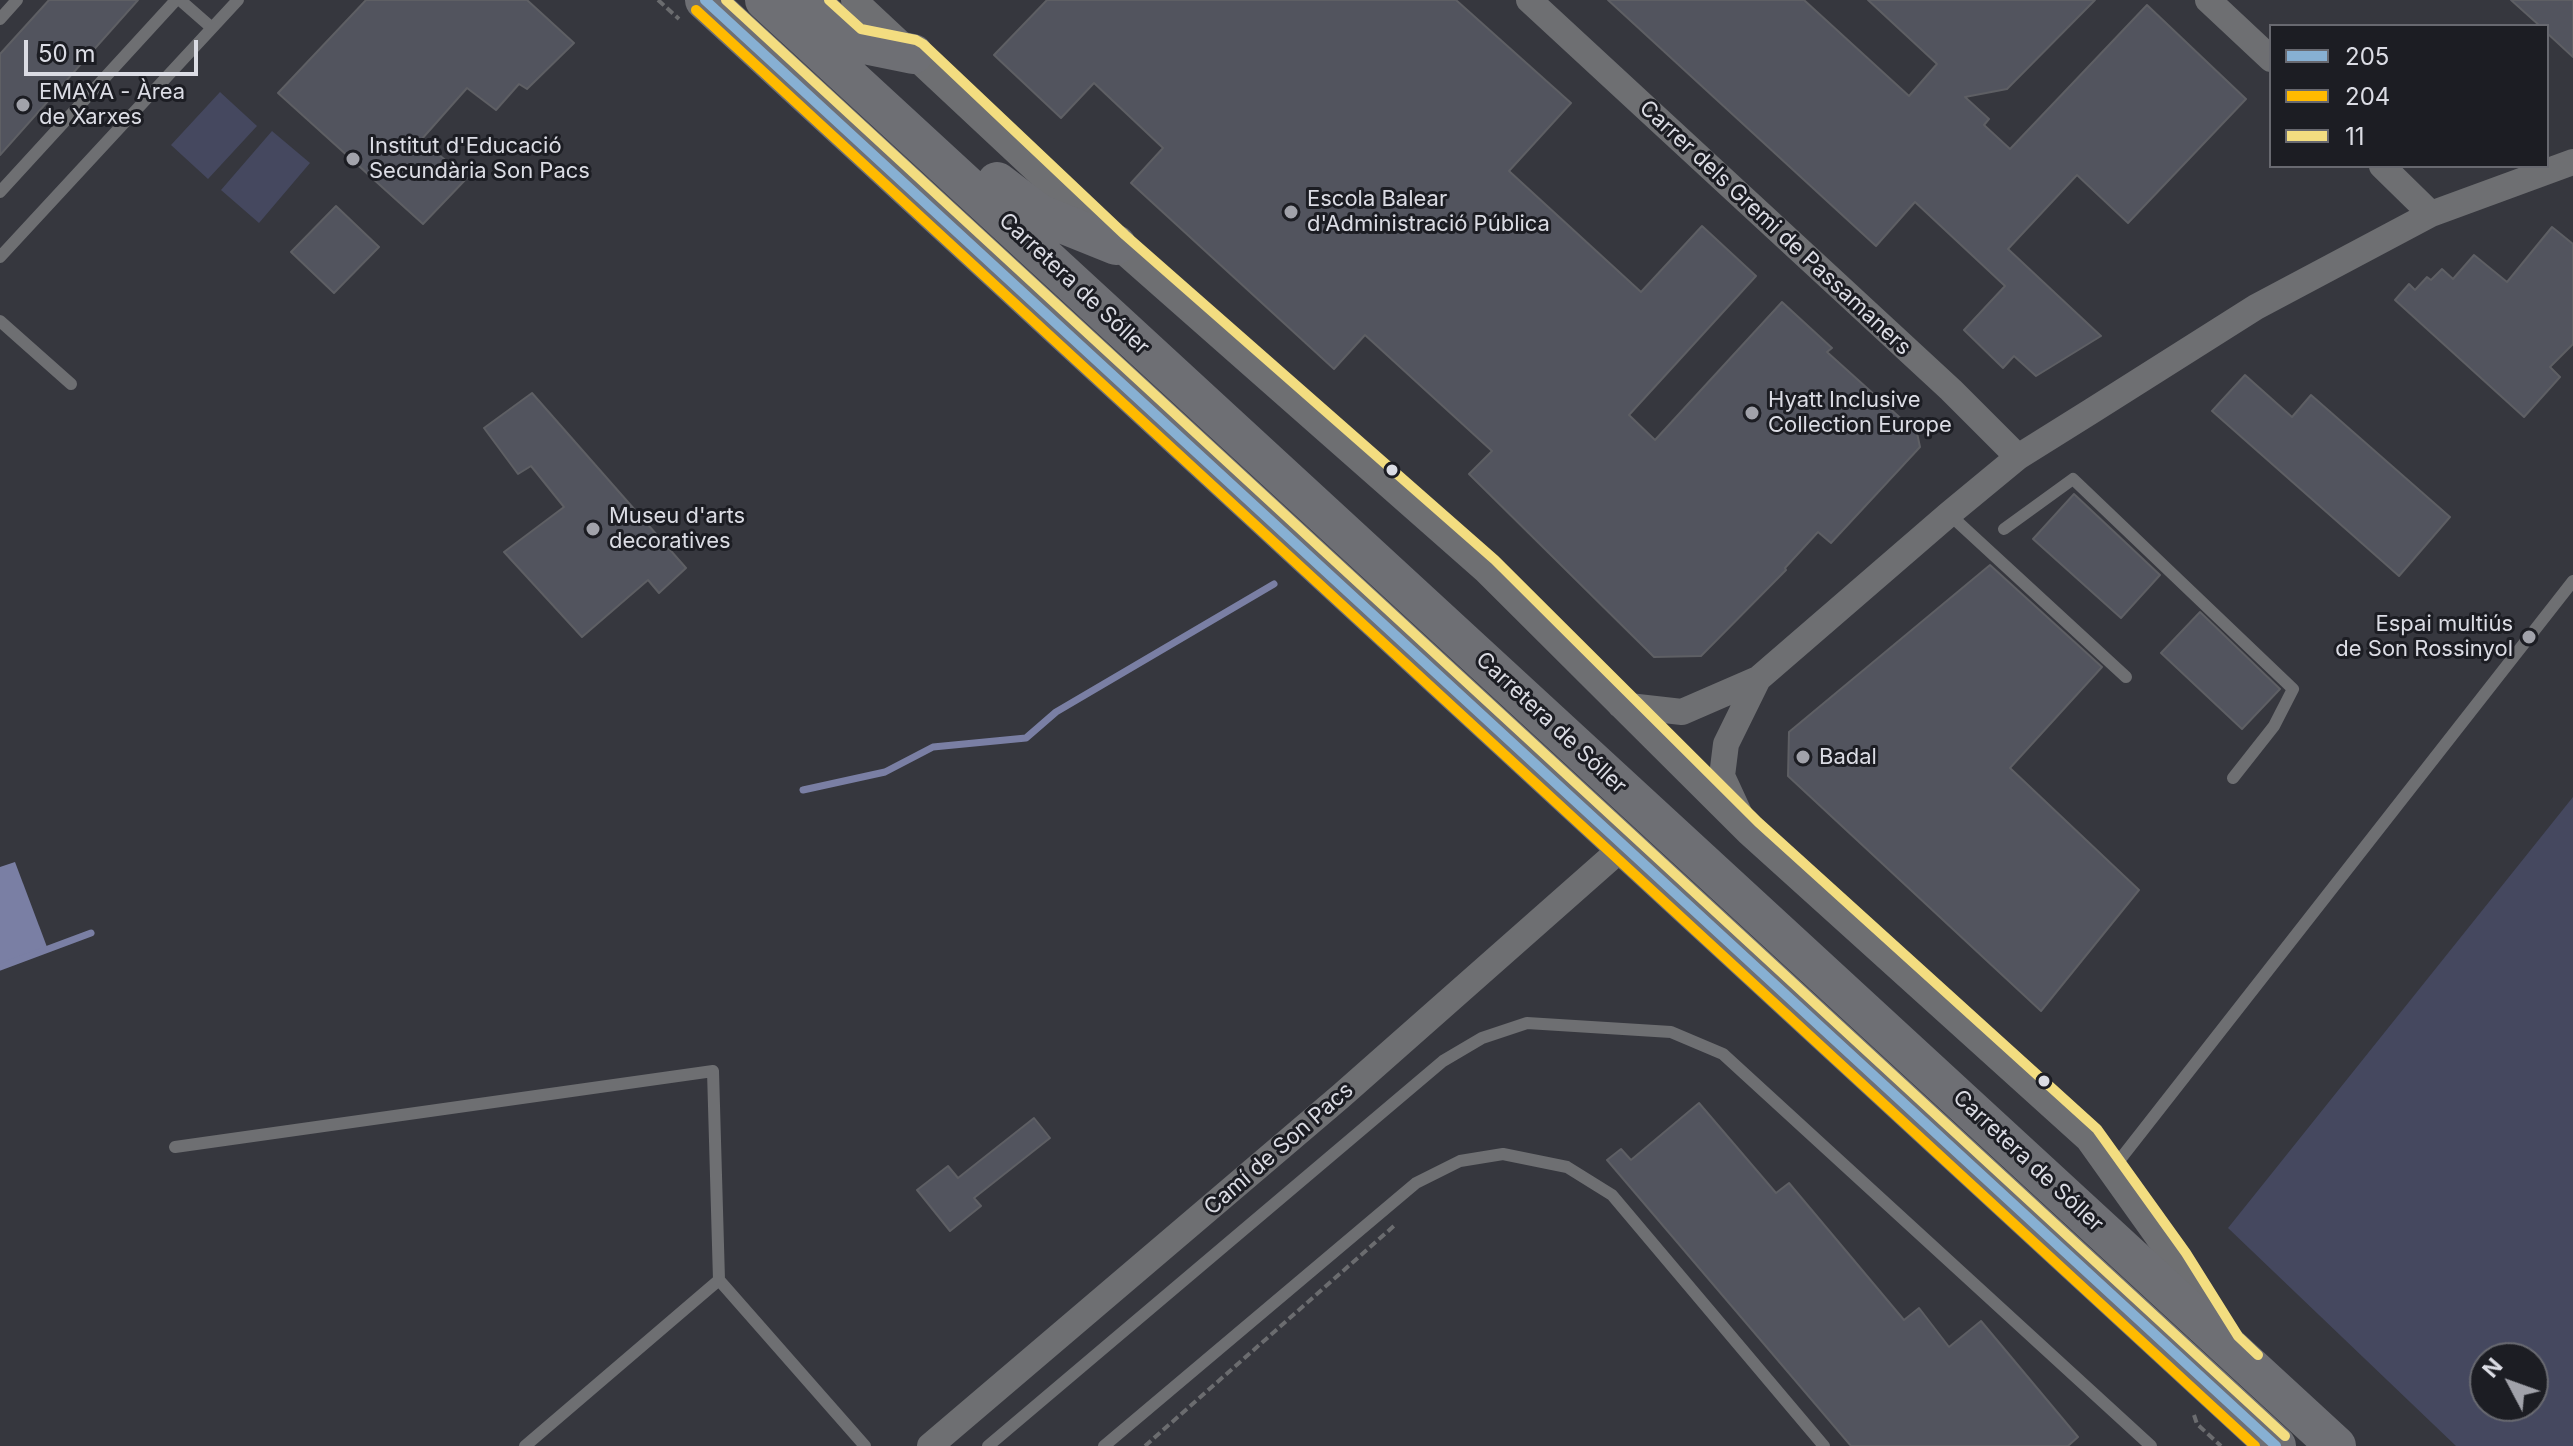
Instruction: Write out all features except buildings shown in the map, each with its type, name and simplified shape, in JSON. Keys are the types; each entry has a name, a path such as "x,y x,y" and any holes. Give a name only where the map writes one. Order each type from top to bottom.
{"main road":[{"name":"Carretera de Sóller","path":"705,0 2276,1446"},
{"name":"Carretera de Sóller","path":"765,0 2336,1446"},
{"path":"808,0 854,42 913,54"},
{"path":"844,73 889,91 973,163 1039,214 1116,245"}],"street":[{"path":"854,0 1116,245 1486,571 1748,832 2088,1139 2175,1261 2227,1345"},
{"name":"Carrer dels Gremi de Passamaners","path":"1529,0 1951,390 2018,457"},
{"path":"2208,0 2269,57"},
{"path":"1620,705 1682,712 1758,679 2018,457 2256,307 2431,214 2573,162"},
{"path":"2384,168 2431,214"},
{"path":"1748,832 1722,776 1726,744 1758,679"},
{"name":"Camí de Son Pacs","path":"930,1446 1353,1086 1623,847"}],"lane":[{"path":"0,19 17,0"},
{"path":"0,192 178,0 212,28"},
{"path":"0,257 238,0"},
{"path":"0,321 71,384"},
{"path":"2004,529 2073,479 2293,689 2274,726 2233,778"},
{"path":"1949,514 2126,677"},
{"path":"2111,1171 2573,581"},
{"path":"988,1446 1443,1061 1482,1038 1527,1023 1671,1032 1723,1054 2151,1446"},
{"path":"175,1147 713,1071 719,1280 865,1446"},
{"path":"1104,1446 1416,1183 1460,1161 1503,1154 1567,1167 1612,1195 1824,1446"},
{"path":"525,1446 719,1280"}],"path":[{"path":"1145,1446 1394,1228 1416,1183"}],"shaded area":[{"path":"220,92 257,126 208,179 171,145"},
{"path":"272,131 310,163 259,223 221,190"},
{"path":"2573,797 2573,1446 2456,1446 2228,1228"},
{"path":"15,862 47,947 0,965 0,867"}],"waterway":[{"path":"803,790 885,772 933,747 1026,738 1056,712 1274,584"},
{"path":"0,967 91,933"}],"transit line":[{"name":"205","path":"705,0 2276,1446"},
{"name":"11","path":"726,0 2285,1436"},
{"name":"11","path":"829,0 861,29 923,44 1125,235 1495,560 1758,822 2097,1129 2186,1253 2238,1336 2258,1355"},
{"name":"204","path":"696,10 2255,1446"}],"place":[{"name":"EMAYA - Àrea de Xarxes","path":"23,105"},
{"name":"Institut d'Educació Secundària Son Pacs","path":"353,159"},
{"name":"Escola Balear d'Administració Pública","path":"1291,212"},
{"name":"Hyatt Inclusive Collection Europe","path":"1752,413"},
{"name":"Museu d'arts decoratives","path":"593,529"},
{"name":"Espai multiús de Son Rossinyol","path":"2529,637"},
{"name":"Badal","path":"1803,757"}]}
